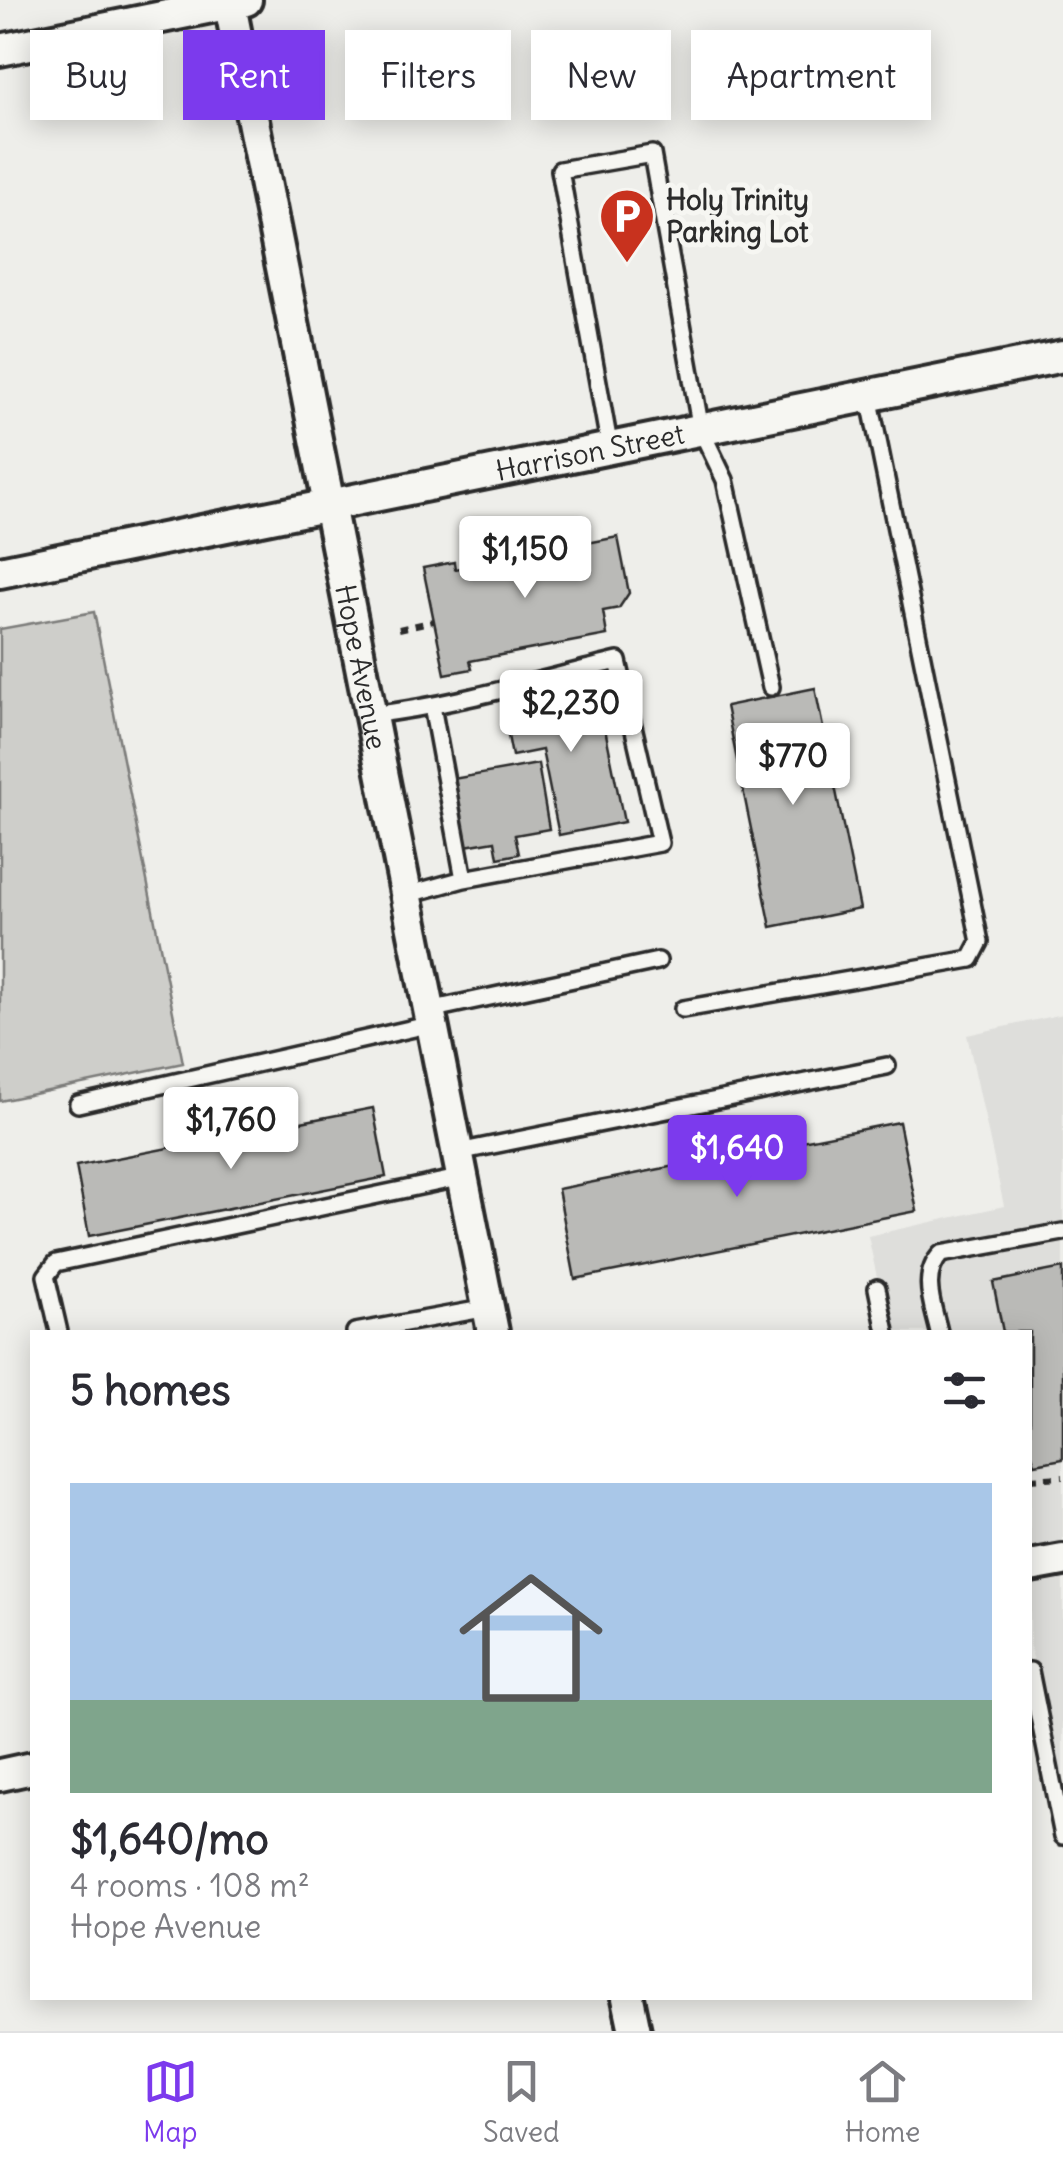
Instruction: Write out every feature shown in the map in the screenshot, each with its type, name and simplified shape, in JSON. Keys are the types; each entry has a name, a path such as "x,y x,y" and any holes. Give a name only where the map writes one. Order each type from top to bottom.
{"street":[{"path":"0,50 235,1"},
{"name":"Hope Avenue","path":"235,1 329,506 491,1320"},
{"name":"Harrison Street","path":"0,572 1063,356"},
{"path":"1032,1566 1063,1560"},
{"path":"0,1775 30,1768"},
{"path":"628,2000 635,2031"}],"lane":[{"path":"610,448 560,170 652,154 701,430 725,480 771,686"},
{"path":"683,1009 971,959 980,942 869,396"},
{"path":"370,715 432,706 618,661 660,843 464,880 406,895"},
{"path":"432,706 464,880"},
{"path":"78,1104 658,960"},
{"path":"59,1330 46,1276 56,1263 887,1066"},
{"path":"939,1330 928,1278 931,1264 941,1254 1063,1232"},
{"path":"876,1288 886,1330"},
{"path":"378,1330 491,1320"},
{"path":"1032,1681 1063,1836"}],"path":[{"path":"399,630 434,621"},
{"path":"1032,1479 1063,1477"}],"shaded area":[{"path":"94,612 183,1063 0,1101 0,629"},
{"path":"1063,1014 1063,1794 1032,1654 1032,1330 889,1330 868,1236 1004,1206 967,1035"}],"building":[{"path":"618,537 629,593 619,608 603,611 607,635 470,661 472,669 445,674 423,568 454,562 455,569"},
{"path":"594,675 624,822 559,835 542,750 512,756 503,710 566,698 563,681"},
{"path":"815,688 860,909 771,927 726,706"},
{"path":"538,764 549,829 515,835 519,854 498,858 495,841 465,846 453,779"},
{"path":"373,1108 386,1177 89,1236 76,1166"},
{"path":"899,1122 917,1211 575,1279 558,1189"},
{"path":"1063,1268 1063,1459 1035,1464 1032,1330 1003,1330 993,1282"}],"place":[{"name":"Holy Trinity Parking Lot","path":"627,265"}]}
